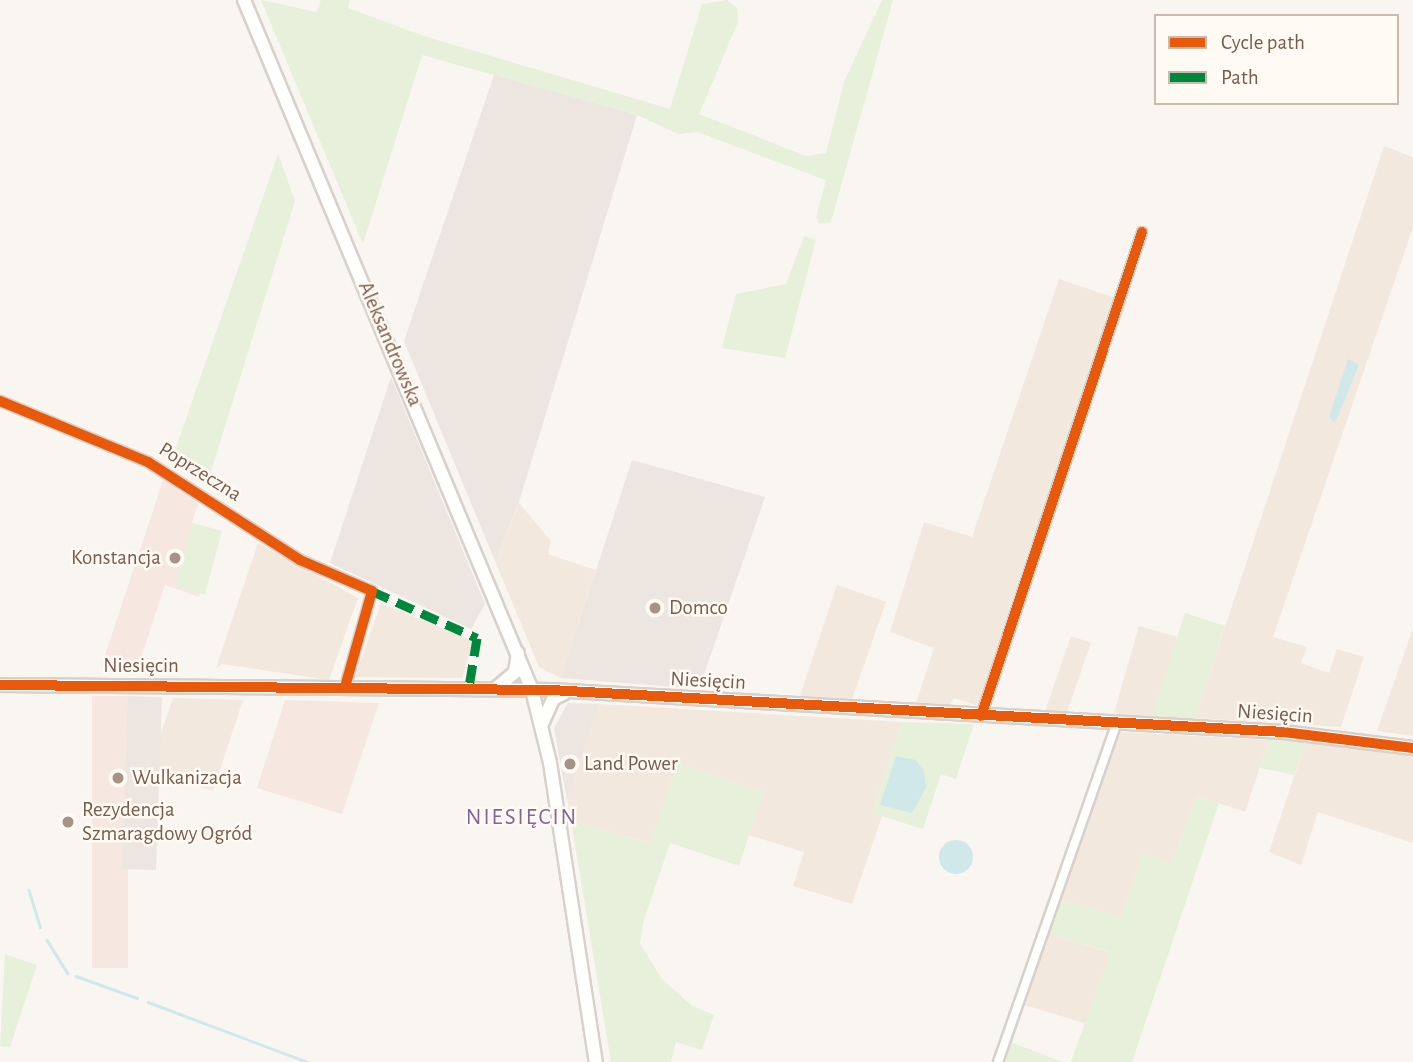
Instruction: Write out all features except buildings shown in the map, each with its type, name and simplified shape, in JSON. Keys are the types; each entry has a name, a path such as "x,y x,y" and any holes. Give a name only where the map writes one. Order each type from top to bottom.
{"street":[{"name":"Aleksandrowska","path":"244,0 515,642 532,690 542,724 596,1062"},
{"path":"981,716 1142,232"},
{"name":"Poprzeczna","path":"0,401 148,462 300,560 372,591 345,687"},
{"path":"495,689 515,672 515,642"},
{"name":"Niesięcin","path":"0,684 532,690 1117,723 1413,748"},
{"path":"542,724 553,699 569,692"},
{"path":"998,1062 1117,723"}],"shaded area":[{"path":"495,72 637,115 519,502 495,561 404,341"},
{"path":"1384,146 1413,157 1413,227 1273,637 1307,647 1301,663 1329,673 1337,649 1364,657 1341,727 1195,718"},
{"path":"1059,279 1127,302 979,706 954,698 950,705 916,703 934,648 890,632 924,522 972,537"},
{"path":"391,377 485,604 471,629 330,563"},
{"name":"Domco","path":"632,460 765,497 699,689 561,678"},
{"name":"Konstancja","path":"163,480 198,503 192,523 222,531 199,597 165,585 138,667 101,667"},
{"path":"519,503 551,541 548,554 596,570 561,678 539,667 495,561"},
{"path":"258,543 358,598 329,680 222,664 216,668"},
{"path":"837,585 886,602 852,699 800,696"},
{"path":"381,603 473,641 462,678 355,677"},
{"path":"1139,626 1177,637 1153,724 1114,713"},
{"path":"1413,628 1413,736 1377,731"},
{"path":"1071,636 1091,643 1065,717 1046,710"},
{"path":"92,696 128,696 128,968 92,968"},
{"path":"128,696 162,697 156,870 122,869"},
{"path":"173,698 243,700 213,791 148,770"},
{"path":"285,700 379,703 342,814 257,788"},
{"name":"Land Power","path":"568,703 599,704 567,800 554,728"},
{"path":"599,704 902,722 872,813 882,816 852,904 793,886 804,852 749,835 763,792 677,763 651,843 571,821 567,800"},
{"path":"1121,732 1269,740 1245,812 1197,796 1172,863 1143,854 1121,918 1058,899"},
{"path":"1306,741 1413,755 1413,843 1318,812 1301,865 1269,852"},
{"path":"1046,933 1110,953 1088,1024 1024,1005"}],"green space":[{"path":"261,0 316,12 321,0 350,0 348,8 427,37 670,109 702,4 727,0 737,8 738,22 699,114 806,156 826,153 844,82 882,0 893,0 831,222 819,224 816,217 826,180 697,132 679,134 637,115 422,55 363,244"},
{"path":"278,154 295,201 207,484 171,462"},
{"path":"804,236 816,240 785,358 722,348 736,294 786,284"},
{"path":"192,523 222,531 205,595 175,587"},
{"path":"1185,613 1225,626 1192,729 1152,716"},
{"path":"902,722 974,724 956,779 941,774 923,829 872,813"},
{"path":"1269,740 1306,741 1294,775 1260,768"},
{"path":"677,763 763,792 739,866 670,843 643,923 640,944 662,979 691,1005 714,1015 702,1050 676,1042 671,1062 611,1062 571,821 650,843"},
{"path":"1197,796 1219,803 1132,1062 1071,1062 1110,952 1046,933 1058,899 1121,918 1143,853 1172,863"},
{"path":"5,954 37,965 10,1047 0,1046"},
{"path":"1010,1042 1063,1062 1003,1062"}],"water":[{"path":"1348,359 1359,365 1335,423 1329,417"},
{"path":"896,756 916,760 924,771 926,788 912,813 880,805"},
{"path":"956,840 968,845 973,857 968,869 956,874 944,869 939,857 944,845"}],"waterway":[{"path":"29,890 40,927"},
{"path":"47,940 68,973"},
{"path":"76,976 137,998"},
{"path":"148,1002 308,1062"}],"marked path":[{"path":"372,591 477,638 469,687"}],"cycle path":[{"path":"981,716 1142,232"},
{"path":"0,401 148,462 300,560 372,591 345,687"},
{"path":"0,685 551,690 1283,732 1413,748"}],"place":[{"name":"Konstancja","path":"175,558"},
{"name":"Domco","path":"655,608"},
{"name":"Land Power","path":"570,764"},
{"name":"Wulkanizacja","path":"118,778"},
{"name":"Rezydencja Szmaragdowy Ogród","path":"68,822"}],"district":[{"name":"NIESIĘCIN","path":"522,818"}]}
